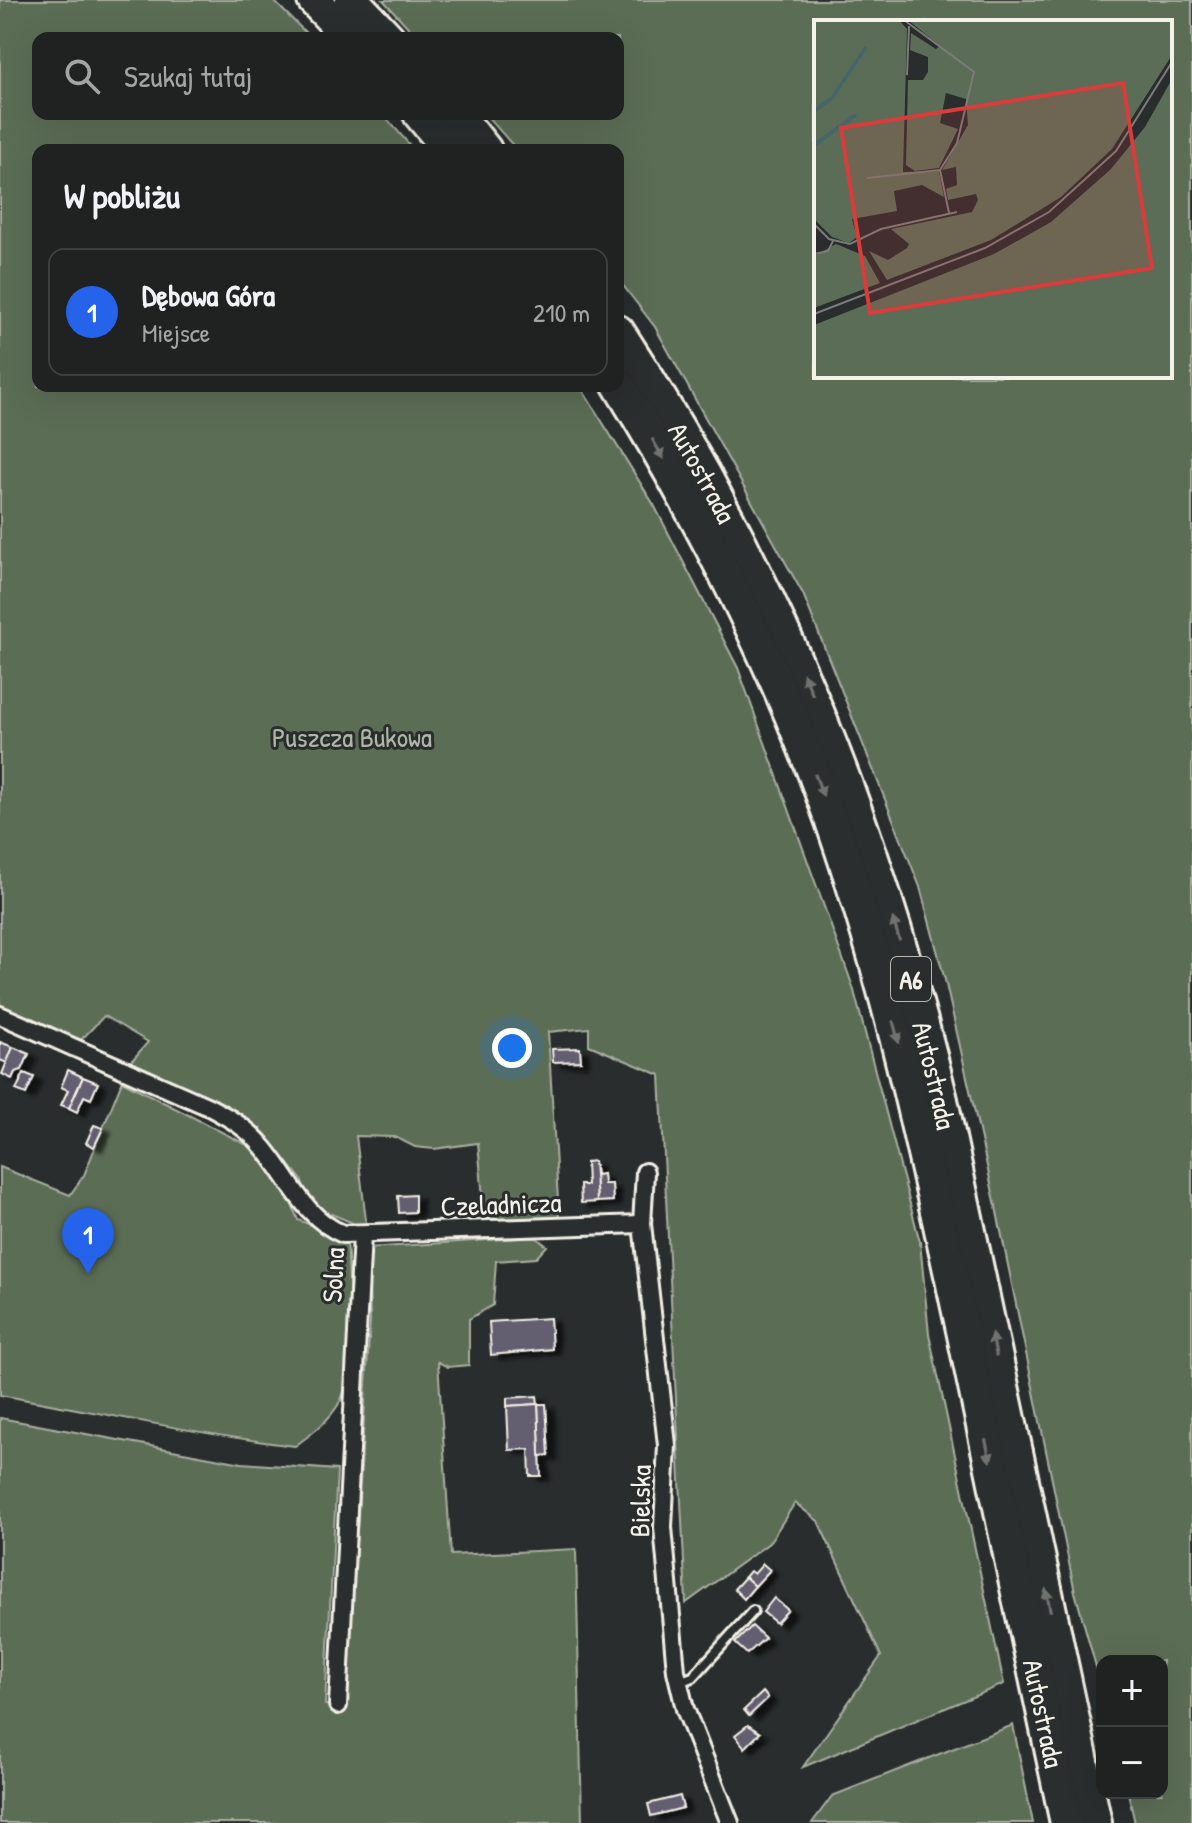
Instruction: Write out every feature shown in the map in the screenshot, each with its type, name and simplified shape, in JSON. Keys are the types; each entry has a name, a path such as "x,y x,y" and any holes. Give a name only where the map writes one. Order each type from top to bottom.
{"highway":[{"path":"314,0 344,32"},
{"path":"352,0 382,32"},
{"path":"431,120 461,137"},
{"name":"Autostrada","path":"624,342 698,461 761,583 818,708 875,862 911,980 941,1100 1050,1679"},
{"name":"Autostrada","path":"623,392 671,471 748,619 803,745 851,875 910,1089 1060,1724 1095,1823"},
{"name":"Autostrada","path":"1060,1724 1067,1823"}],"street":[{"name":"Solna","path":"0,1015 231,1119 264,1148 317,1219 343,1234 362,1235 338,1705"},
{"name":"Bielska","path":"645,1172 642,1224 667,1445 663,1527 677,1682 730,1823"},
{"name":"Czeladnicza","path":"362,1235 642,1224"}],"lane":[{"path":"677,1682 693,1677 753,1611"}],"green space":[{"name":"Puszcza Bukowa","path":"0,0 273,0 305,32 32,32 32,120 388,120 409,144 32,144 32,392 584,392 654,505 738,668 853,987 920,1242 929,1334 1004,1684 803,1767 881,1656 818,1521 795,1503 769,1543 686,1603 660,1075 589,1045 589,1028 548,1032 559,1217 485,1221 478,1143 434,1149 415,1147 395,1137 356,1136 367,1229 312,1206 301,1179 269,1139 128,1065 148,1042 104,1016 81,1040 0,1007"},
{"path":"383,0 1192,0 1192,1823 1135,1823 1129,1799 1168,1799 1168,1655 1096,1655 1096,1667 1075,1592 994,1197 945,980 920,887 803,594 655,327 624,287 624,144 512,144 490,120 624,120 624,32 412,32"},
{"path":"122,1081 257,1150 284,1185 298,1220 347,1239 350,1323 344,1389 340,1402 330,1415 295,1446 0,1395 0,1167 70,1195 84,1175"},
{"path":"535,1237 547,1246 536,1258 496,1261 493,1305 469,1319 469,1365 448,1367 438,1362 451,1555 576,1549 582,1823 0,1823 0,1418 242,1463 337,1470 325,1705 346,1708 370,1321 368,1248"},
{"path":"1013,1725 1033,1823 812,1823 832,1796"}],"building":[{"path":"0,1042 13,1047 7,1063 0,1060"},
{"path":"13,1047 29,1054 22,1070 15,1072 12,1079 2,1074"},
{"path":"580,1048 581,1061 553,1062 552,1049"},
{"path":"68,1070 83,1077 69,1108 61,1105 68,1090 61,1087"},
{"path":"24,1073 34,1077 26,1094 16,1090"},
{"path":"83,1077 98,1083 91,1099 84,1096 77,1112 69,1108"},
{"path":"94,1125 103,1128 94,1147 86,1143"},
{"path":"594,1161 596,1175 603,1174 604,1184 612,1184 613,1201 597,1202"},
{"path":"594,1161 597,1202 581,1203 580,1185 587,1185 586,1162"},
{"path":"415,1195 415,1212 399,1213 398,1196"},
{"path":"550,1318 552,1349 491,1355 489,1322"},
{"path":"537,1396 538,1404 507,1406 507,1398"},
{"path":"538,1404 546,1404 549,1455 540,1456"},
{"path":"538,1404 541,1476 530,1476 529,1449 509,1450 507,1406"},
{"path":"763,1564 770,1570 755,1586 745,1577 750,1571 754,1574"},
{"path":"745,1577 755,1586 744,1599 734,1589"},
{"path":"774,1598 788,1610 776,1623 763,1612"},
{"path":"752,1626 765,1638 747,1654 735,1643"},
{"path":"763,1692 768,1698 749,1716 744,1710"},
{"path":"748,1725 760,1733 745,1748 735,1735"},
{"path":"680,1796 683,1808 651,1816 648,1804"}],"place":[{"name":"Dębowa Góra","path":"88,1274"}]}
